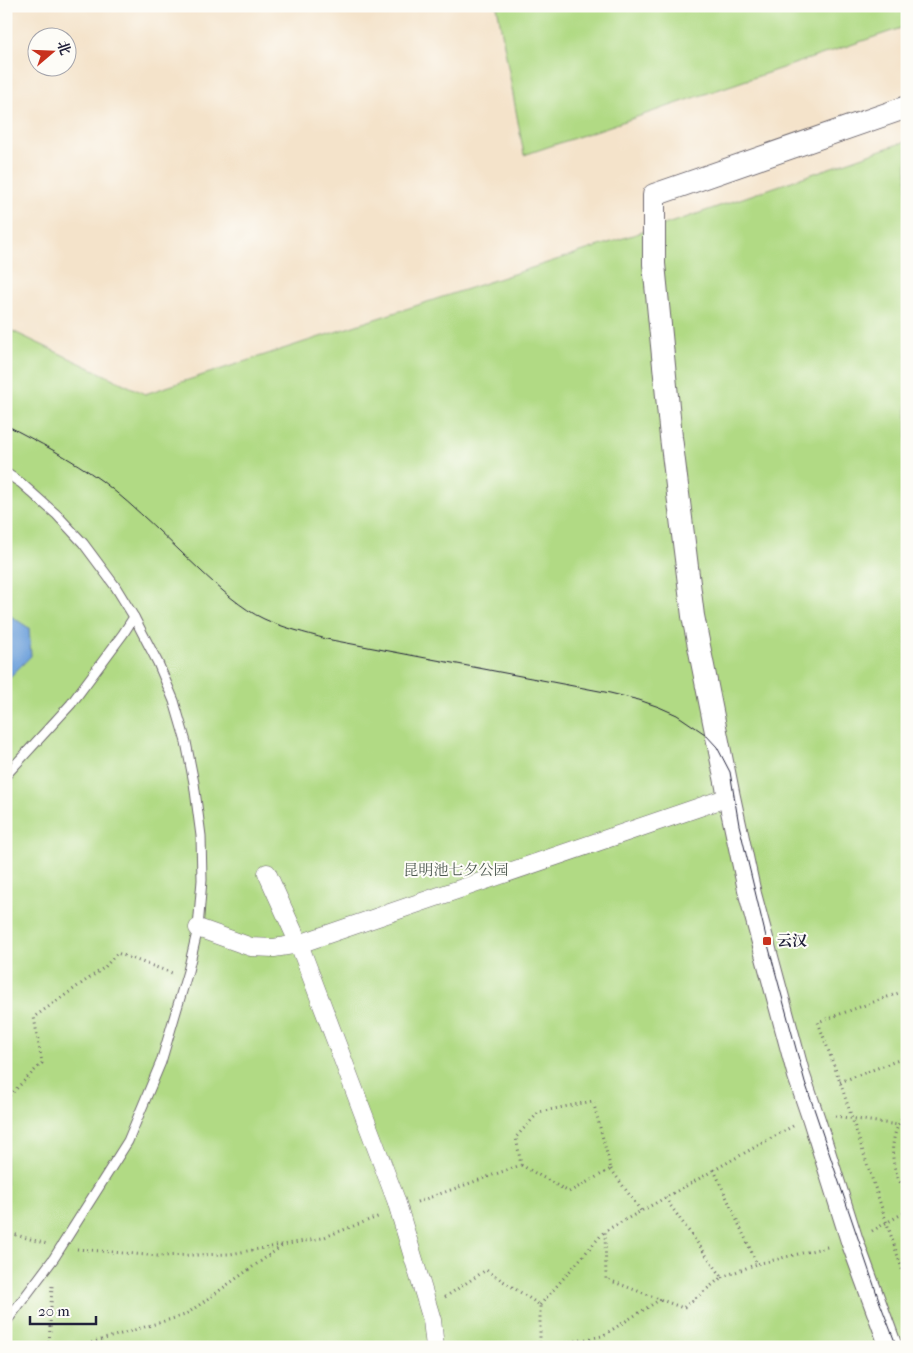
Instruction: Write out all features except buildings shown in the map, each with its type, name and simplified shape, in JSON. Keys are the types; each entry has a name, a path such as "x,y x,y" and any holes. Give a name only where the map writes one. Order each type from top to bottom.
{"street":[{"path":"891,1347 852,1241 799,1076 750,894 729,797 693,616 670,437 654,264 654,195 907,107"},
{"path":"198,928 251,947 274,948 299,944 729,797"},
{"path":"267,873 299,944 396,1200 432,1320 435,1347"}],"lane":[{"path":"6,473 57,515 84,543 134,617 158,663 174,701 186,742 201,836 202,880 198,928 186,978 162,1062 128,1141 54,1258 6,1322"},
{"path":"6,775 71,704 134,617"}],"path":[{"path":"6,1099 42,1063 34,1017 104,967 117,953 186,978"},
{"path":"907,990 818,1022 840,1082 907,1284"},
{"path":"840,1082 907,1057"},
{"path":"907,1112 902,1117 894,1136 892,1156 897,1176 907,1192"},
{"path":"540,1347 540,1305 605,1231 789,1127 830,1116 898,1125"},
{"path":"611,1169 640,1211"},
{"path":"714,1170 757,1264"},
{"path":"665,1198 722,1277"},
{"path":"605,1231 606,1279 684,1308 722,1277 757,1264 858,1239 907,1211"},
{"path":"6,1232 60,1248"},
{"path":"77,1347 185,1315 285,1244"},
{"path":"50,1347 54,1258"},
{"path":"428,1308 486,1270 540,1305"},
{"path":"546,1347 602,1336 661,1299"}],"green space":[{"path":"497,6 907,6 907,26 524,155"},
{"name":"昆明池七夕公园","path":"907,141 907,1347 6,1347 6,328 145,394 688,217"}],"water":[{"path":"6,613 29,628 31,656 6,681"}],"tram line":[{"path":"6,425 43,444 102,481 140,513 223,591 247,610 264,619 287,628 326,639 639,700 677,715 705,734 717,747 730,772 739,825 767,941 805,1082 880,1303 897,1347"}],"place":[{"name":"云汉","path":"767,941"}]}
